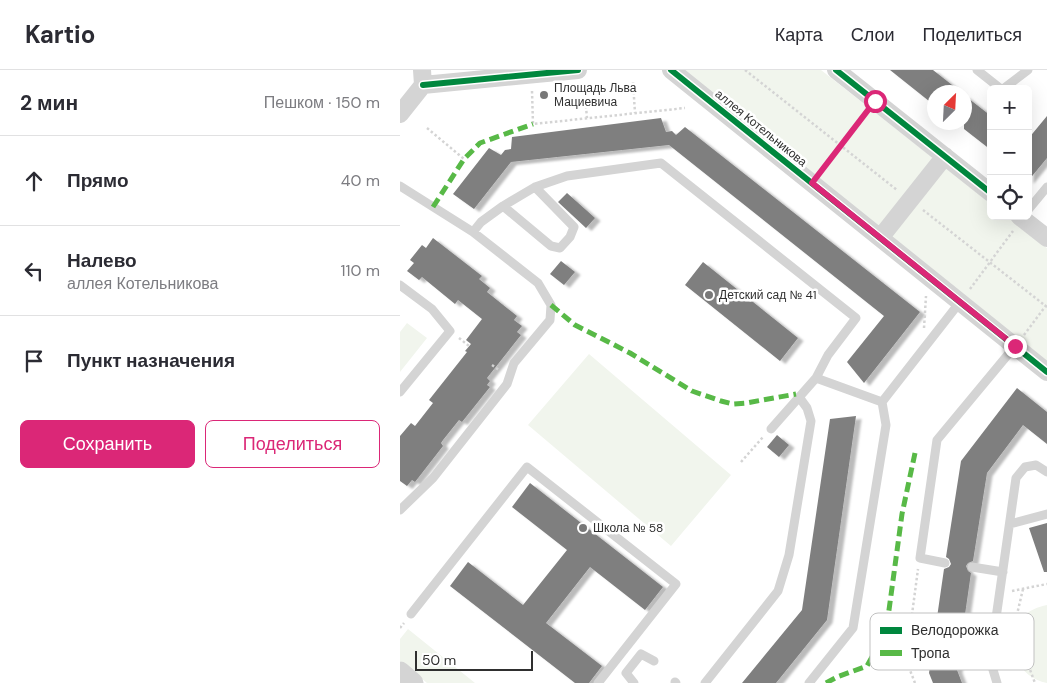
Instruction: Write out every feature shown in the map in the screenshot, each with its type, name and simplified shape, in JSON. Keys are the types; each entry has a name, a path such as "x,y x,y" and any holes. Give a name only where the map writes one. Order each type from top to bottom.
{"street":[{"name":"аллея Котельникова","path":"671,70 1047,372"},
{"path":"836,70 987,190"},
{"path":"400,114 422,77 581,78"},
{"path":"880,238 945,156"},
{"path":"1028,220 1047,238"},
{"path":"400,672 413,683"}],"lane":[{"path":"978,70 997,85"},
{"path":"1007,85 1028,70"},
{"path":"473,232 481,222 503,206 535,187 567,176 661,163 856,318 828,355 816,378 771,429"},
{"path":"503,206 551,246 560,248 570,238 574,227 535,187"},
{"path":"1032,204 1047,187"},
{"path":"400,510 433,478 506,384 514,363 550,320 552,305 538,283 473,232 401,188"},
{"path":"400,285 432,310 450,331 400,392"},
{"path":"809,683 853,628 886,426 882,402 923,352 960,302"},
{"path":"946,563 920,558 937,440 1015,346"},
{"path":"816,378 882,402"},
{"path":"705,683 778,591 789,555 811,421 807,408 799,397"},
{"path":"997,613 1016,478 1025,467 1036,465 1047,472"},
{"path":"411,614 527,467 676,584 598,683"},
{"path":"1010,524 1047,514"},
{"path":"972,567 1003,572"},
{"path":"634,683 626,673 641,654 654,661"},
{"path":"993,670 997,683"}],"path":[{"path":"745,70 1046,306 1015,346"},
{"path":"581,78 586,118"},
{"path":"633,82 635,113"},
{"path":"532,90 534,124 685,108"},
{"path":"812,183 875,101"},
{"path":"428,128 464,159"},
{"path":"960,302 1019,220"},
{"path":"923,352 926,295"},
{"path":"741,462 771,429"},
{"path":"912,613 920,558"},
{"path":"1000,594 1047,584"},
{"path":"1018,613 1024,589"},
{"path":"910,670 915,683"},
{"path":"1031,670 1036,683"}],"shaded area":[{"path":"684,70 821,70 933,158 879,227"},
{"path":"945,167 987,201 987,220 1012,220 1047,248 1047,361 891,236"},
{"path":"407,323 427,338 400,372 400,332"},
{"path":"589,354 731,475 671,546 528,425"},
{"path":"1047,605 1047,683 1036,680 1024,670 1034,670 1034,613 1027,613"},
{"path":"408,629 475,683 427,683 400,661 400,639"}],"building":[{"path":"890,70 933,70 952,85 927,85 927,99"},
{"path":"972,101 987,113 987,147 965,130 972,130"},
{"path":"1047,116 1047,158 1032,176 1032,175 1032,134"},
{"path":"661,118 666,132 672,131 676,135 685,127 920,312 864,383 847,362 884,316 669,145 511,162 474,209 453,194 489,148 501,155 505,150 511,149 512,137"},
{"path":"567,193 595,218 586,228 558,202"},
{"path":"433,238 482,276 479,279 490,288 487,292 517,316 514,320 522,326 517,332 521,335 487,378 490,381 487,385 490,387 462,422 459,420 443,440 441,443 443,446 415,482 412,480 407,486 400,481 400,436 411,423 415,426 433,403 429,400 467,352 465,351 471,344 466,340 482,319 458,300 455,304 422,277 419,280 407,271 414,263 410,260 422,245 426,248"},
{"path":"561,261 575,272 564,285 550,274"},
{"path":"703,262 798,338 780,361 685,285"},
{"path":"1017,388 1047,412 1047,444 1023,425 987,473 973,561 966,566 971,573 965,613 938,613 944,569 951,564 946,557 961,461"},
{"path":"856,416 827,620 776,683 742,683 802,610 830,419"},
{"path":"777,435 789,445 779,457 767,447"},
{"path":"530,483 663,587 645,610 590,567 546,623 602,666 589,683 575,683 450,586 468,562 523,605 567,550 512,507"},
{"path":"1047,523 1047,572 1044,572 1029,528"},
{"path":"929,670 957,670 962,683 933,683"}],"marked path":[{"path":"433,207 464,159 480,143 533,124"},
{"path":"551,305 575,325 630,353 692,391 733,404 796,394"},
{"path":"889,613 902,514 915,453"},
{"path":"826,683 867,666 870,661"}],"cycle path":[{"path":"423,85 578,70"},
{"path":"671,70 1047,372"},
{"path":"836,70 987,190"}],"place":[{"name":"Площадь Льва Мациевича","path":"544,95"},
{"name":"Детский сад № 41","path":"709,295"},
{"name":"Школа № 58","path":"583,528"}],"route":[{"path":"875,101 812,183 1015,346"}]}
